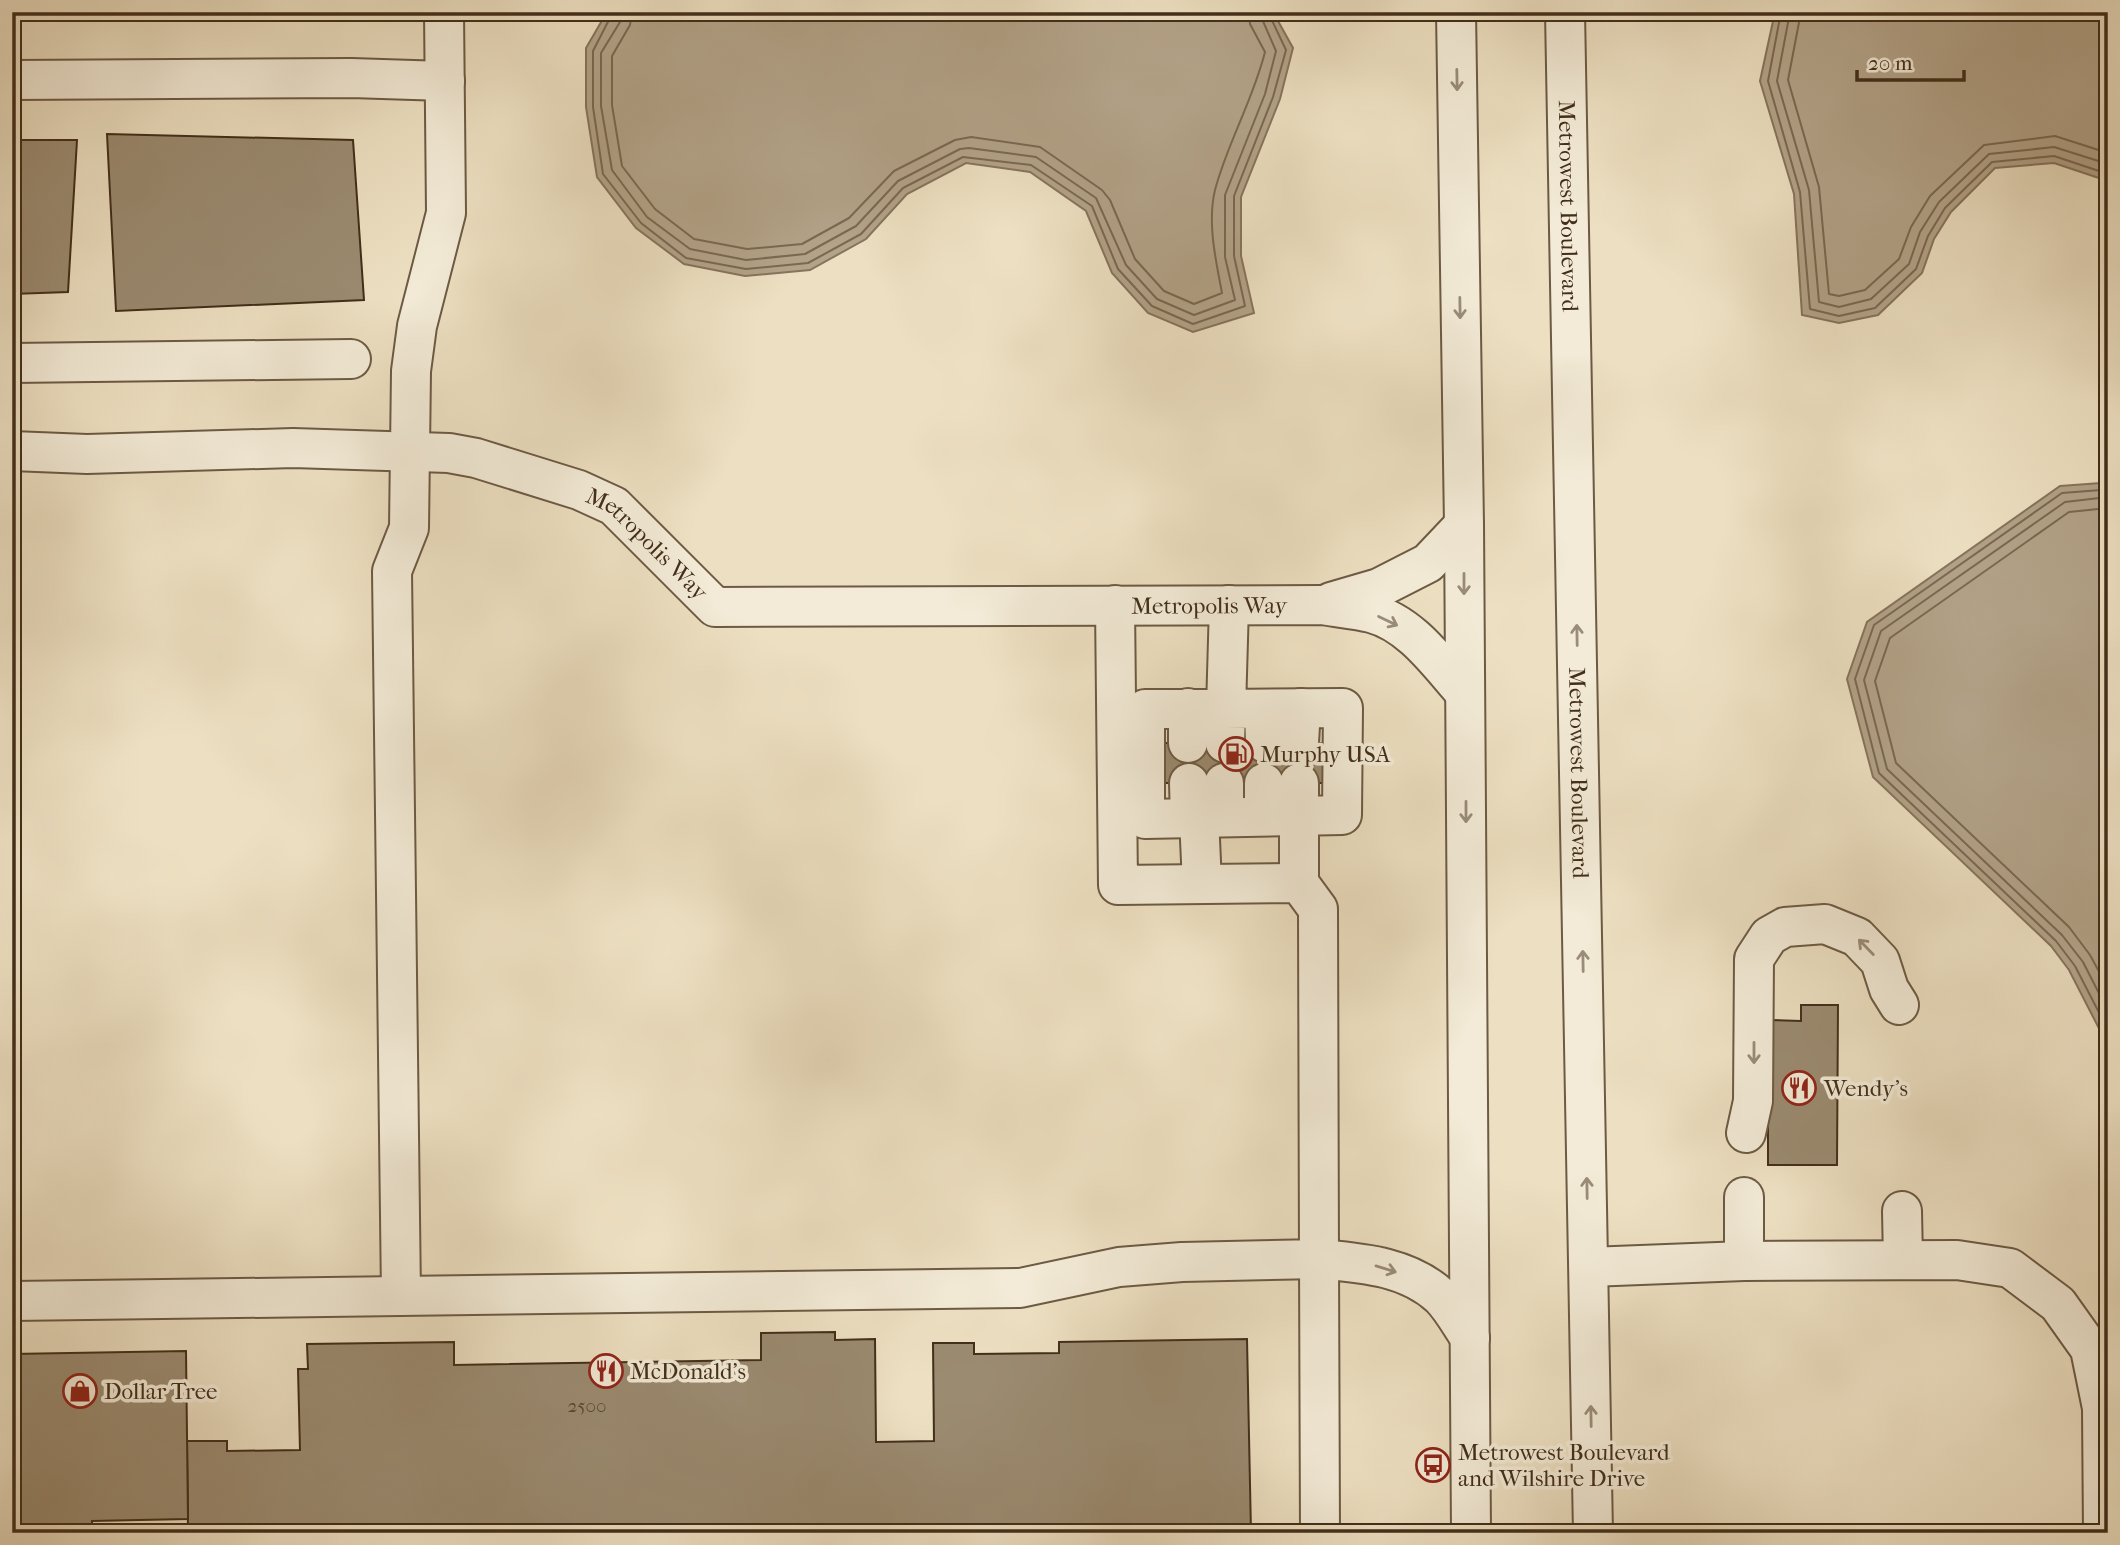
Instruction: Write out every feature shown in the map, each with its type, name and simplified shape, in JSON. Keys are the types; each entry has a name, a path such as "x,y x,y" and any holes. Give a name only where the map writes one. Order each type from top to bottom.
{"street":[{"path":"401,1296 392,571 409,528 411,371 416,326 446,214 444,12"},
{"path":"1456,12 1464,525 1471,1533"},
{"name":"Metrowest Boulevard","path":"1565,12 1593,1533"},
{"path":"12,80 351,78 445,81"},
{"path":"12,363 351,359"},
{"name":"Metropolis Way","path":"12,451 87,453 293,448 449,453 476,458 579,490 614,506 715,607 1322,605"},
{"path":"1322,605 1379,588 1427,562 1464,525"},
{"path":"1207,726 1229,605"},
{"path":"1322,605 1373,613 1398,625 1418,640 1465,693"},
{"path":"1115,606 1118,885 1299,883"},
{"path":"1343,708 1342,815 1281,798 1205,803 1145,819 1145,709 1207,726 1282,726 1343,708"},
{"path":"1281,798 1299,883 1318,909 1320,1533"},
{"path":"1202,884 1205,803"},
{"path":"1746,1133 1753,1101 1754,959 1769,936 1785,927 1825,924 1857,937 1880,961 1889,989 1899,1005"},
{"path":"1744,1197 1744,1261"},
{"path":"1902,1211 1903,1260"},
{"path":"12,1301 1020,1288 1119,1267 1182,1262 1319,1259 1368,1263 1414,1277 1442,1298 1470,1338"},
{"path":"1589,1267 1744,1261 1957,1260 2010,1268 2058,1304 2090,1349 2102,1408 2103,1533"}],"water":[{"path":"607,12 1273,12 1293,48 1280,99 1241,197 1241,256 1254,313 1193,332 1148,313 1112,273 1086,211 1030,172 966,163 907,194 866,239 810,270 745,276 684,264 636,228 597,177 586,107 586,48"},
{"path":"1775,12 2108,12 2108,181 2054,163 1995,168 1951,212 1934,239 1922,273 1878,315 1839,323 1802,315 1794,194 1760,81"},
{"path":"2108,453 2108,1046 2069,970 2051,946 1873,777 1847,679 1867,622 2060,486 2101,483"}],"building":[{"path":"107,134 353,140 364,300 116,311"},
{"path":"12,140 77,140 68,292 12,294"},
{"path":"1152,743 1332,743 1332,783 1152,783"},
{"path":"1801,1005 1838,1005 1837,1165 1768,1165 1768,1020 1801,1021"},
{"path":"835,1332 835,1340 875,1339 876,1442 934,1441 933,1343 974,1343 974,1354 1059,1353 1059,1342 1247,1339 1251,1533 188,1533 187,1441 227,1441 227,1451 300,1450 298,1369 308,1369 307,1344 454,1342 454,1365 761,1360 761,1333"},
{"path":"186,1351 188,1519 92,1521 92,1533 12,1533 12,1354"}],"place":[{"name":"Murphy USA","path":"1236,754"},
{"name":"Wendy's","path":"1799,1088"},
{"name":"McDonald's","path":"606,1371"},
{"name":"Dollar Tree","path":"80,1391"},
{"name":"Metrowest Boulevard and Wilshire Drive","path":"1433,1465"}]}
